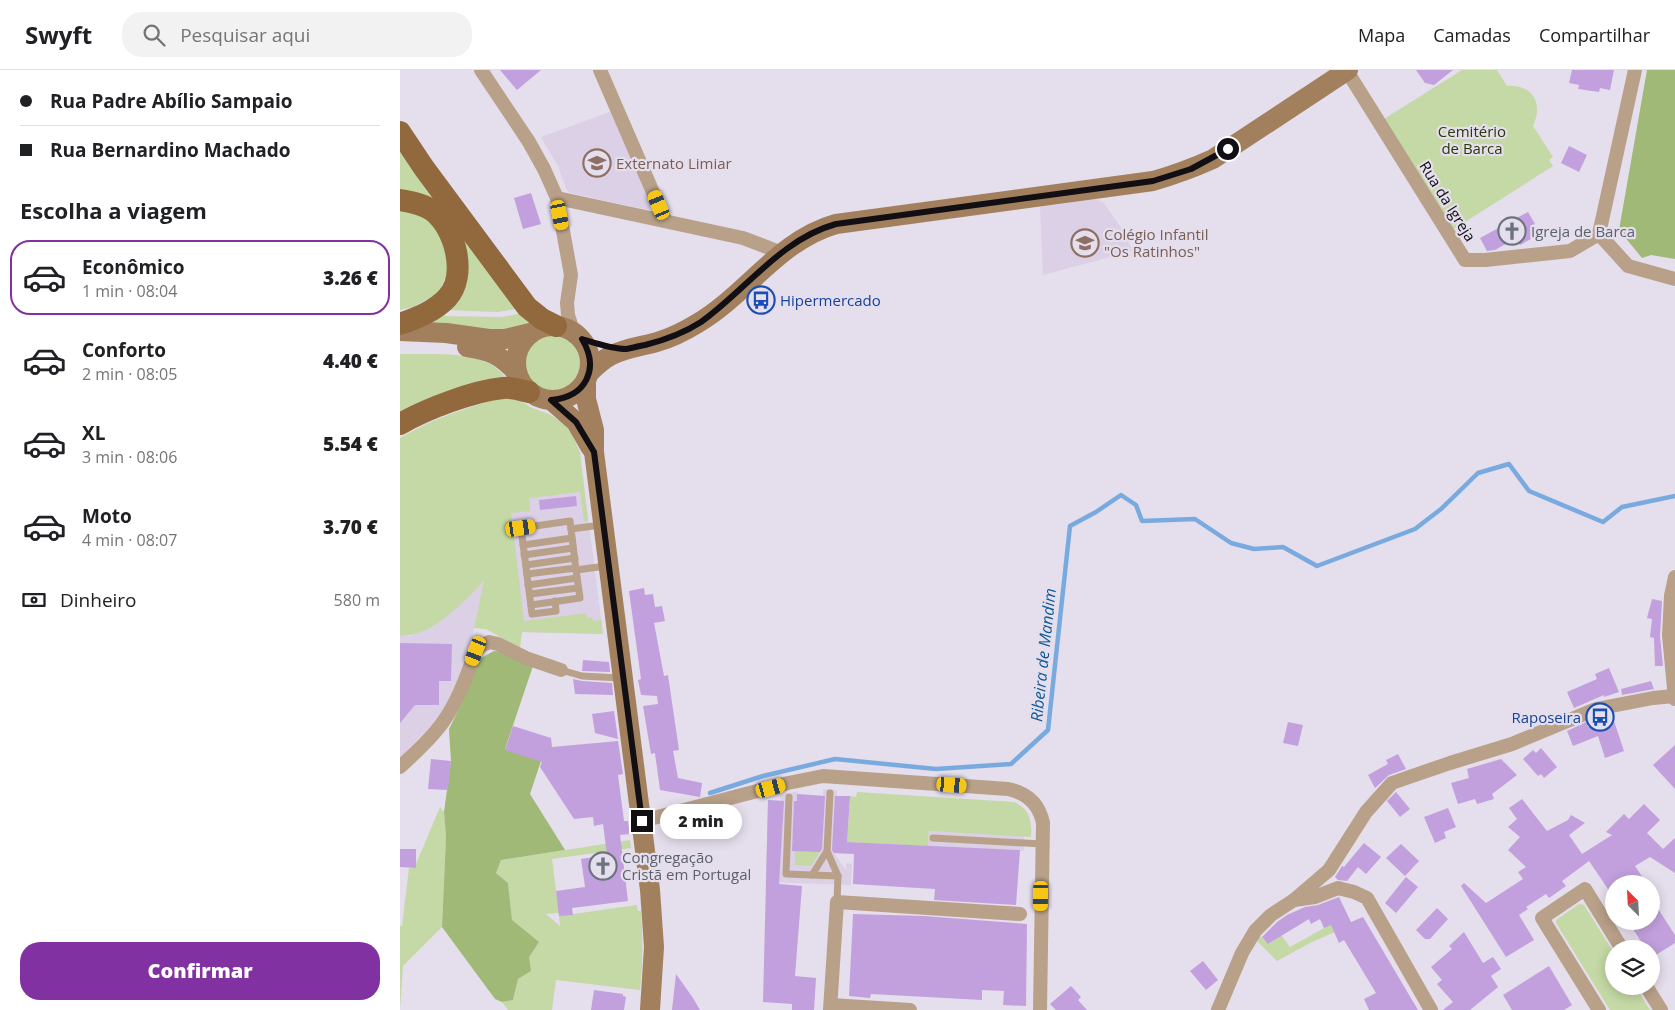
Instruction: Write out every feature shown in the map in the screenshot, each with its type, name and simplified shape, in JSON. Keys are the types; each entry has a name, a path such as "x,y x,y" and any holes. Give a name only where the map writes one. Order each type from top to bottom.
{"main road":[{"path":"400,344 460,346 495,353 516,372 521,383 529,392 539,398 561,399 572,395 580,389 588,376 608,357 626,349 658,342 680,334 700,322 782,252 821,228 836,224 1153,181 1172,176 1213,159 1348,70"},
{"path":"400,132 424,168 527,308 542,319 570,332 599,344 626,349"},
{"path":"400,200 420,204 432,210 450,234 456,247 458,261 456,278 448,297 428,312 400,324"},
{"path":"400,331 446,333 489,339 504,339 530,333 547,326 570,332 588,349 590,361 586,400 594,430 594,452 624,678 654,928 654,968 650,1010"},
{"path":"516,372 516,355 524,339 530,333"},
{"path":"400,424 438,406 482,392 503,388 529,392"},
{"path":"551,400 576,422 594,452"}],"street":[{"path":"481,70 529,142 544,169 556,198 571,275 567,303 570,332"},
{"path":"600,70 665,220"},
{"name":"Rua da Igreja","path":"1348,70 1465,260 1485,260 1570,251 1599,234"},
{"path":"1635,70 1599,234 1628,266 1675,279"},
{"path":"556,198 743,238 782,252"},
{"path":"1218,1010 1242,953 1255,931 1271,915 1294,900 1329,870 1366,812 1392,783 1512,744 1596,709 1653,698 1675,698 1669,635 1671,596 1675,577"},
{"path":"400,767 444,722 454,704 476,651 481,646 489,642 498,644 526,658 561,670"},
{"path":"642,821 788,783 823,776 1015,790 1028,797 1037,807 1043,823 1040,1010"},
{"path":"1294,900 1316,897 1338,888 1367,898 1431,1010"},
{"path":"1599,1010 1542,918 1585,889 1616,940"},
{"path":"910,1010 831,1008 837,902 1020,914"},
{"path":"1652,995 1661,1010"}],"lane":[{"path":"570,522 572,538 580,598 555,601 556,611 532,614 521,528 570,522"},
{"path":"571,529 603,525"},
{"path":"523,545 572,538"},
{"path":"524,555 573,548"},
{"path":"526,565 575,558"},
{"path":"527,574 609,565"},
{"path":"528,585 577,578"},
{"path":"530,594 578,588"},
{"path":"561,670 582,676 624,678"},
{"path":"830,793 827,851 838,876 837,902"},
{"path":"790,798 786,874 838,876"},
{"path":"933,838 1042,844"},
{"path":"812,875 827,851"}],"shaded area":[{"name":"Externato Limiar","path":"615,110 654,204 648,210 567,191 558,166 541,137"},
{"name":"Colégio Infantil \"Os Ratinhos\"","path":"1095,199 1103,202 1126,235 1132,251 1043,275 1040,207"},
{"path":"520,450 583,476 603,634 486,629"},
{"path":"485,580 467,659 447,703 436,720 400,758 400,636 409,636 432,627"},
{"path":"823,789 837,790 837,796 850,796 846,854 834,853 846,870 846,863 852,864 851,885 766,882 768,800 781,801 780,796 798,791 798,794 823,796"},
{"path":"929,831 1024,836 1024,851 928,846"}],"green space":[{"name":"Cemitério de Barca","path":"1462,70 1497,70 1507,86 1523,88 1534,97 1537,110 1533,126 1553,157 1549,160 1553,166 1454,229 1384,119"},
{"path":"1647,70 1675,70 1675,259 1651,255 1642,258 1619,230"},
{"path":"400,147 516,309 497,312 447,310 465,261 400,192"},
{"path":"400,208 416,211 440,228 450,266 439,293 413,307 400,310"},
{"path":"522,313 532,321 507,331 427,325 441,316 502,317"},
{"path":"547,335 559,335 569,339 577,347 581,363 577,379 569,387 559,391 547,391 537,387 529,379 525,369 525,357 529,347 537,339"},
{"path":"400,354 441,354 470,357 495,367 504,376 400,418"},
{"path":"506,397 521,401 532,408 549,414 564,424 571,432 580,452 588,521 584,521 580,492 529,498 530,511 511,513 524,621 586,613 587,618 592,617 593,621 600,620 601,618 603,634 522,632 520,648 486,629 474,628 484,581 457,608 436,624 412,635 400,636 400,438 452,414"},
{"path":"494,651 501,652 533,666 505,749 541,761 530,794 565,850 501,860 496,873 508,883 512,920 539,942 529,957 531,971 518,979 513,1000 502,1002 495,999 442,927 446,837 444,812 451,761 449,729 460,707 475,666 481,658"},
{"path":"857,792 1014,802 1024,808 1029,816 1031,837 929,831 928,846 847,842 850,796 856,797"},
{"path":"440,807 444,812 446,837 442,927 403,966 400,1010 400,926 402,926 409,868 416,868"},
{"path":"630,840 631,848 552,859 559,913 546,914 560,926 559,916 637,905 638,911 641,911 642,931 640,990 556,980 552,1010 508,1010 502,1002 513,1000 518,979 531,971 512,920 508,883 496,873 501,860"},
{"path":"795,851 820,852 811,866 795,865"},
{"path":"1579,904 1584,905 1606,940 1605,995 1641,995 1650,1010 1610,1010 1556,923 1556,920"},
{"path":"1331,924 1335,932 1277,961 1257,941 1259,935 1269,944 1281,935 1290,947"}],"building":[{"path":"500,70 541,70 517,90"},
{"path":"1416,70 1453,70 1434,85 1425,83"},
{"path":"1572,70 1614,70 1610,90 1600,88 1599,92 1578,89 1579,85 1569,83"},
{"path":"1569,146 1587,155 1579,172 1561,163"},
{"path":"531,193 541,224 523,229 514,198"},
{"name":"Igreja de Barca","path":"1528,212 1535,224 1531,226 1536,236 1520,245 1516,238 1495,250 1487,251 1480,238"},
{"path":"576,496 577,506 540,510 539,500"},
{"path":"644,588 645,595 653,594 655,607 662,606 665,621 654,623 664,676 668,675 679,750 673,751 678,778 702,783 700,797 660,790 655,753 651,754 643,706 658,704 657,696 641,695 638,680 641,679 629,591"},
{"path":"1652,599 1662,601 1660,636 1663,666 1655,666 1654,638 1650,637 1652,619 1647,618"},
{"path":"400,643 452,644 451,681 439,681 439,705 415,705 400,723"},
{"path":"583,660 609,662 610,672 582,671"},
{"path":"1609,668 1619,692 1604,697 1604,695 1574,708 1567,692 1597,679 1595,674"},
{"path":"573,679 612,683 613,695 575,694"},
{"path":"1651,681 1654,689 1622,695 1621,689"},
{"path":"614,711 618,739 595,733 592,714"},
{"path":"1613,718 1624,751 1605,758 1598,736 1573,746 1567,731 1586,722 1588,727"},
{"path":"1288,722 1303,725 1298,746 1283,743"},
{"path":"513,726 551,738 552,747 618,741 623,774 618,775 624,821 628,821 630,834 620,835 628,901 572,908 573,915 559,916 556,891 585,887 581,859 607,855 603,824 594,826 593,817 574,819 540,767 542,762 505,750"},
{"path":"1675,745 1675,789 1653,765"},
{"path":"1541,748 1557,767 1544,778 1541,774 1538,776 1523,759 1533,750 1536,753"},
{"path":"1398,754 1406,769 1389,775 1375,788 1368,775 1388,764 1386,760"},
{"path":"431,759 451,761 448,790 428,789"},
{"path":"1501,759 1517,775 1492,794 1494,799 1477,804 1475,799 1458,804 1451,783 1469,778 1467,769"},
{"path":"1396,792 1410,809 1400,817 1387,801"},
{"path":"797,794 825,796 822,849 820,852 792,851 794,801 797,801"},
{"path":"835,796 850,796 847,842 1020,850 1016,905 934,900 935,889 853,884 854,854 834,853 832,850"},
{"path":"1522,799 1547,831 1568,820 1571,815 1585,823 1569,835 1582,854 1612,835 1606,832 1624,814 1629,819 1644,804 1660,820 1647,833 1663,849 1675,838 1675,873 1650,857 1635,866 1641,875 1605,875 1605,885 1589,861 1562,881 1566,886 1549,898 1546,894 1526,907 1528,909 1519,915 1534,940 1506,957 1461,886 1464,883 1486,903 1523,879 1518,872 1526,867 1508,850 1520,837 1508,827 1517,819 1509,808"},
{"path":"768,800 784,801 779,884 802,886 795,976 816,978 814,1010 792,1010 792,1004 763,1002"},
{"path":"1448,808 1456,827 1444,832 1446,838 1435,843 1424,817"},
{"path":"1364,843 1381,857 1366,874 1358,867 1347,881 1338,880 1335,877 1342,866 1344,867"},
{"path":"1401,844 1419,861 1405,876 1386,858"},
{"path":"400,849 416,849 416,868 400,867"},
{"path":"1406,877 1418,887 1396,913 1385,903"},
{"path":"1339,897 1351,922 1363,917 1418,1010 1369,1010 1364,999 1376,993 1344,940 1339,943 1331,925 1324,928 1320,919 1311,924 1309,919 1268,944 1262,937 1287,915 1305,907 1318,905"},
{"path":"1437,908 1448,919 1430,939 1425,939 1416,930"},
{"path":"1660,912 1675,935 1675,943 1660,952 1660,940 1640,940 1634,930 1660,930"},
{"path":"853,914 924,916 1027,924 1026,1006 1003,1005 1004,991 982,990 982,1000 871,994 870,998 849,996"},
{"path":"1464,932 1483,963 1493,957 1501,969 1491,976 1498,987 1470,1010 1443,1010 1453,1002 1437,984 1442,980 1431,967 1452,949 1449,946"},
{"path":"1203,961 1218,980 1206,990 1190,971"},
{"path":"1549,966 1572,1005 1564,1010 1512,1010 1503,995"},
{"path":"676,974 693,998 700,1010 672,1010"},
{"path":"1071,986 1081,997 1078,1000 1087,1010 1056,1010 1050,1004"},
{"path":"594,990 623,994 626,997 624,1010 591,1010"}],"waterway":[{"name":"Ribeira de Mandim","path":"710,793 763,776 835,759 936,769 1011,764 1048,730 1070,526 1096,512 1121,495 1136,505 1142,521 1195,519 1231,543 1254,549 1283,547 1317,566 1415,529 1441,509 1478,473 1509,464 1529,491 1603,522 1622,507 1675,496"}],"place":[{"name":"Externato Limiar","path":"597,163"},
{"name":"Igreja de Barca","path":"1512,231"},
{"name":"Colégio Infantil \"Os Ratinhos\"","path":"1085,243"},
{"name":"Hipermercado","path":"761,300"},
{"name":"Raposeira","path":"1600,717"},
{"name":"Congregação Cristã em Portugal","path":"603,866"}],"route":[{"path":"642,821 594,452 576,422 551,400 572,395 580,389 586,380 590,361 588,349 582,339 626,349 658,342 680,334 717,309 782,252 821,228 836,224 1153,181 1191,169 1213,159 1228,149"}]}
